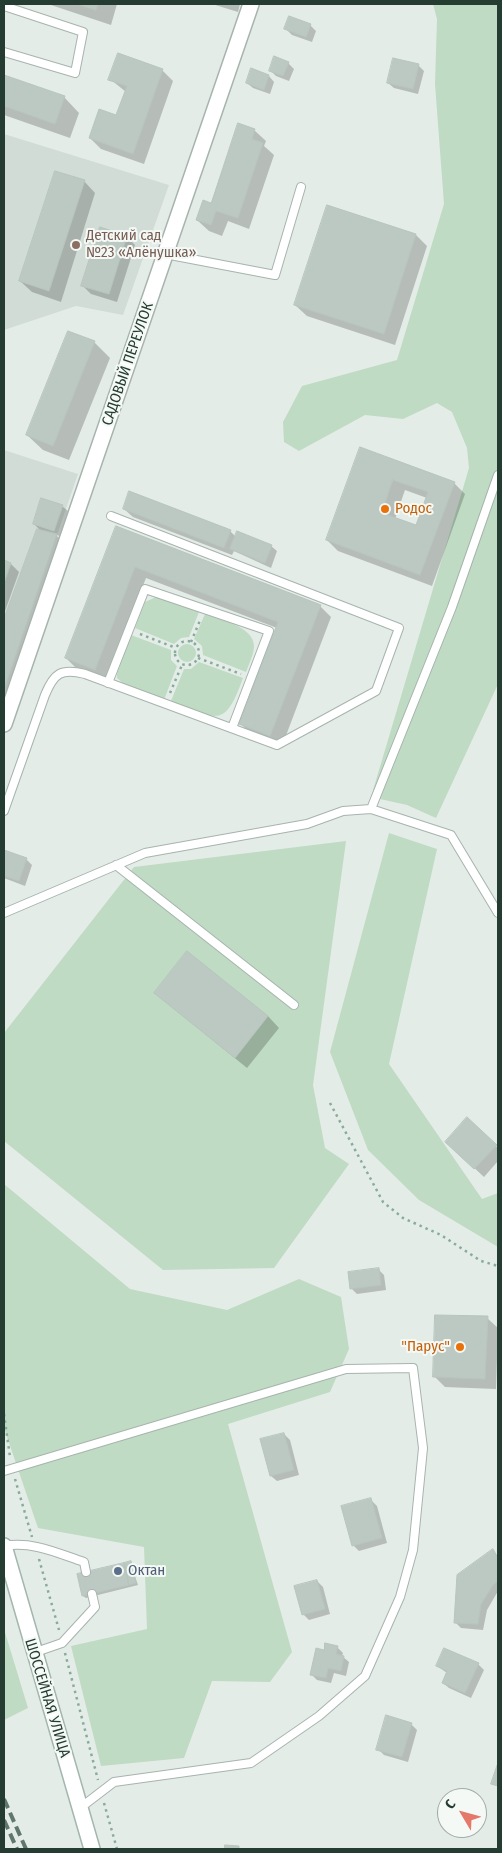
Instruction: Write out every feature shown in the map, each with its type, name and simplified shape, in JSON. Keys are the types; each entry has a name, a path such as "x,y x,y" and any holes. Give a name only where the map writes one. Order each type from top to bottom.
{"street":[{"name":"САДОВЫЙ ПЕРЕУЛОК","path":"4,724 252,4"},
{"name":"ШОССЕЙНАЯ УЛИЦА","path":"4,1546 33,1653 92,1849"}],"lane":[{"path":"4,6 84,32 75,73 4,52"},
{"path":"165,254 275,275 301,187"},
{"path":"372,809 452,607 498,475"},
{"path":"4,811 50,684 63,672 72,671 108,683 277,745 376,691 399,628 111,516"},
{"path":"108,683 145,589 269,631 232,728"},
{"path":"4,913 145,853 307,824 343,811 372,809 451,835 498,913"},
{"path":"116,865 294,1005"},
{"path":"4,1471 346,1369 413,1368 423,1448 413,1550 400,1597 365,1676 319,1716 251,1763 114,1782 80,1808"},
{"path":"4,1546 19,1544 35,1545 84,1562 86,1572"},
{"path":"33,1653 62,1643 96,1607 92,1594"}],"path":[{"path":"191,642 204,609"},
{"path":"129,630 176,648"},
{"path":"181,642 191,642 199,649 198,658 193,664 182,665 175,657 176,648 181,642"},
{"path":"198,658 251,677"},
{"path":"166,704 182,665"},
{"path":"330,1102 383,1202 403,1218 441,1235 481,1261 498,1266"}],"shaded area":[{"name":"Детский сад №23 «Алёнушка»","path":"4,134 169,185 123,315 76,306 4,330"},
{"path":"4,450 78,474 4,689"}],"green space":[{"path":"433,4 498,4 498,684 436,818 407,805 371,797 469,468 467,448 452,412 437,403 403,419 365,415 299,451 284,442 283,422 302,386 397,360 444,204 435,84 437,19"},
{"path":"156,597 199,612 189,637 181,638 174,644 135,628 145,602"},
{"path":"205,614 227,621 248,633 254,646 246,672 203,655 202,646 194,639"},
{"path":"131,635 171,650 171,660 177,666 164,700 124,684 117,678"},
{"path":"187,644 193,647 196,653 193,659 187,662 181,659 178,653 181,647"},
{"path":"199,662 243,678 230,706 224,713 217,716 199,712 171,701 184,669 191,669"},
{"path":"389,833 437,849 389,1064 482,1199 498,1193 498,1247 419,1200 368,1150 330,1052"},
{"path":"346,841 313,1085 325,1148 349,1164 274,1268 163,1270 4,1141 4,1033 134,867"},
{"path":"4,1184 130,1289 227,1310 299,1279 341,1297 349,1349 330,1392 228,1424 292,1652 270,1682 212,1681 184,1758 101,1766 71,1646 147,1629 144,1547 38,1528 4,1428"},
{"path":"4,1629 28,1708 4,1720"}],"building":[{"path":"77,4 98,4 96,10"},
{"path":"289,16 311,24 306,37 284,29"},
{"path":"118,53 163,69 133,154 89,138 99,109 116,115 127,86 108,80"},
{"path":"274,56 289,62 283,76 269,71"},
{"path":"393,58 419,64 413,89 387,83"},
{"path":"251,68 269,75 264,90 246,83"},
{"path":"4,75 65,96 55,124 4,106"},
{"path":"238,123 255,129 252,139 263,143 238,218 216,211 211,225 196,220 203,200 211,203"},
{"path":"55,171 85,180 49,291 19,281"},
{"path":"327,205 416,234 384,334 294,305"},
{"path":"100,227 127,236 109,294 81,286"},
{"path":"68,331 95,341 53,446 26,435"},
{"path":"360,447 455,482 420,575 326,540","holes":["393,480 428,492 416,525 382,513"]},
{"path":"129,491 231,530 224,548 123,509"},
{"path":"41,498 63,505 54,531 33,524"},
{"path":"116,526 321,605 270,736 239,724 278,622 135,567 95,670 65,658"},
{"path":"37,529 57,534 4,689 4,619"},
{"path":"237,531 272,545 265,563 230,549"},
{"path":"4,560 11,563 4,583"},
{"path":"4,850 27,858 19,881 4,876"},
{"path":"187,951 268,1016 235,1058 154,993"},
{"path":"467,1117 497,1145 474,1169 445,1142"},
{"path":"379,1268 381,1285 350,1289 348,1272"},
{"name":"\"Парус\"","path":"435,1315 488,1316 485,1379 433,1377"},
{"path":"284,1433 294,1470 270,1476 260,1439"},
{"path":"371,1498 382,1538 352,1546 341,1506"},
{"path":"493,1549 498,1558 498,1581 493,1585 481,1604 478,1624 454,1623 457,1575"},
{"path":"131,1561 136,1583 129,1585 124,1563"},
{"path":"124,1563 129,1585 82,1596 77,1574"},
{"path":"317,1580 325,1609 302,1615 294,1586"},
{"path":"325,1643 338,1646 336,1654 344,1656 341,1671 328,1668 326,1678 310,1675 316,1648 324,1650"},
{"path":"444,1648 479,1663 465,1693 442,1683 447,1671 436,1666"},
{"path":"386,1715 412,1723 402,1757 376,1750"},
{"path":"498,1763 498,1786 491,1784"},
{"path":"225,1845 239,1846 239,1849 225,1849"}],"railway":[{"path":"4,1799 26,1849"},
{"path":"4,1820 17,1849"}],"place":[{"name":"Детский сад №23 «Алёнушка»","path":"76,245"},
{"name":"Родос","path":"385,509"},
{"name":"\"Парус\"","path":"460,1347"},
{"name":"Октан","path":"118,1571"}]}
